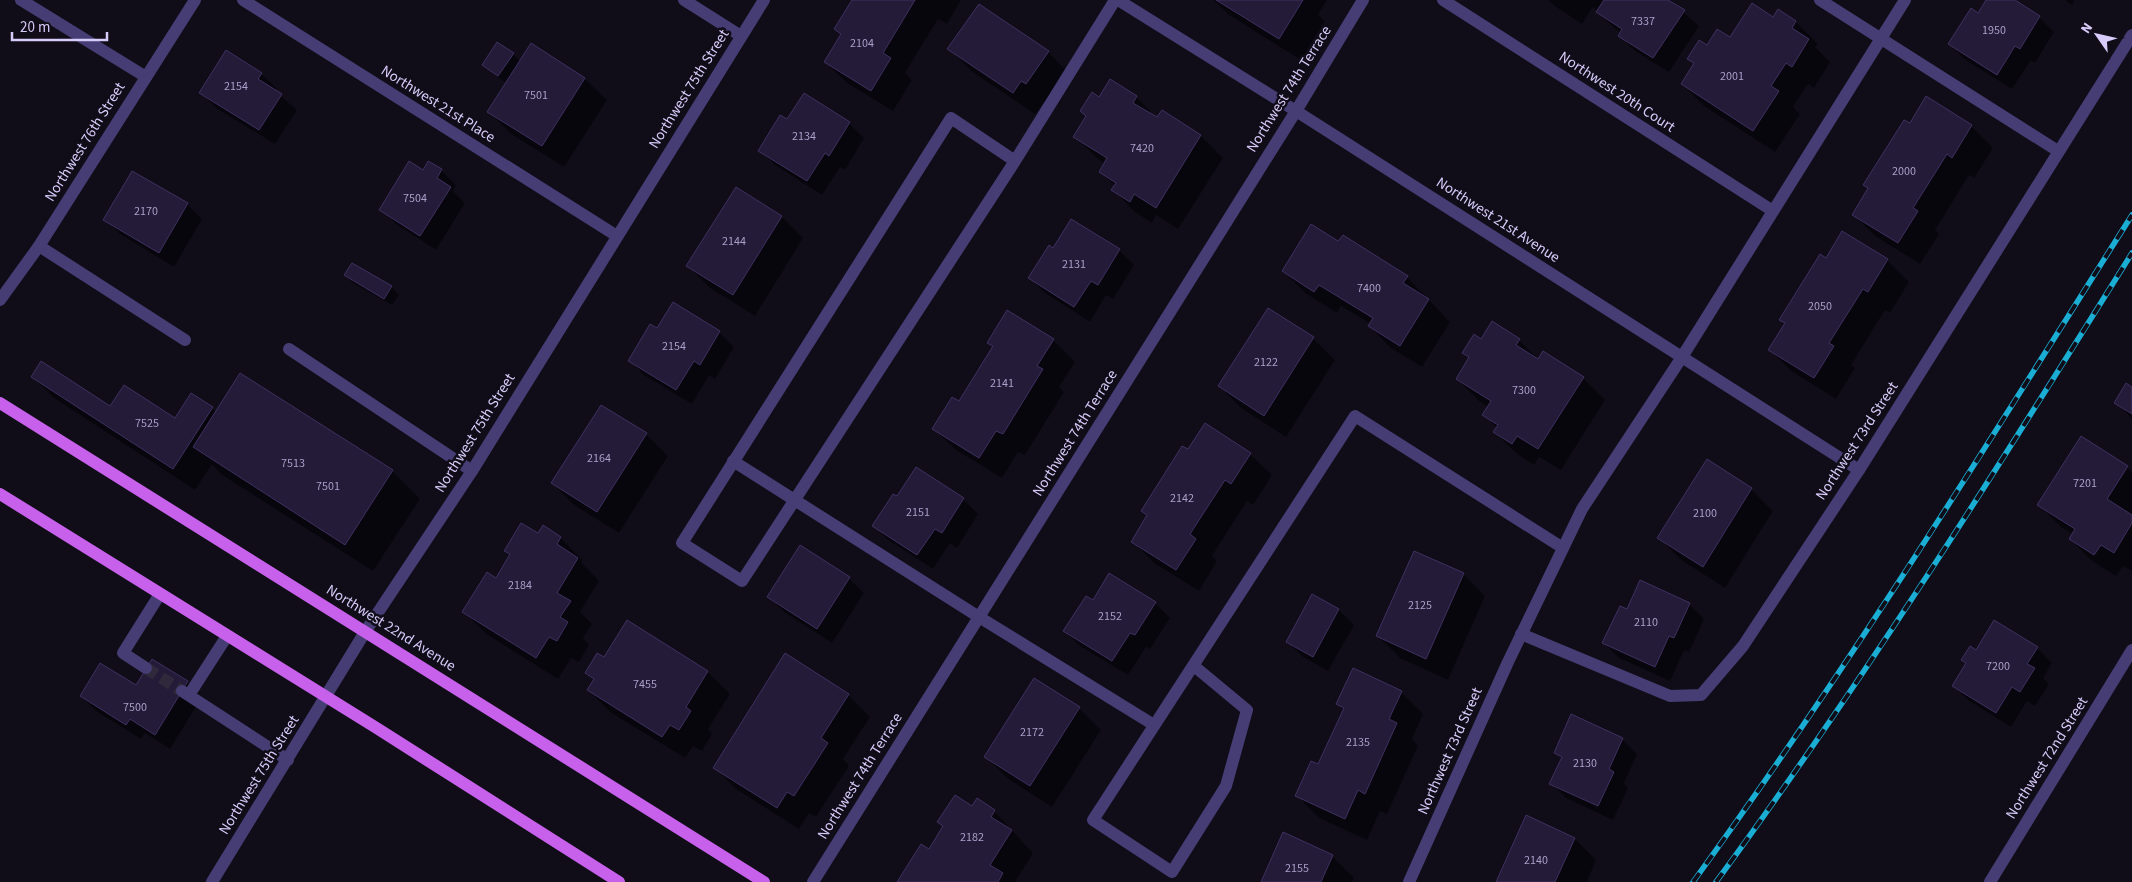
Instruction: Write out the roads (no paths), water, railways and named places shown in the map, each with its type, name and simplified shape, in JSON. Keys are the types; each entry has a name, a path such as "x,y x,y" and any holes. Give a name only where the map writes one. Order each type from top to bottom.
{"main road":[{"name":"Northwest 22nd Avenue","path":"0,403 764,882"},
{"path":"0,494 619,882"}],"street":[{"path":"21,0 146,77"},
{"name":"Northwest 76th Street","path":"0,300 39,246 195,0"},
{"name":"Northwest 21st Place","path":"243,0 617,236"},
{"path":"684,0 742,36"},
{"name":"Northwest 75th Street","path":"212,882 365,632 472,471 764,0"},
{"path":"1015,161 951,118 682,543 742,582 1015,161 1116,0"},
{"name":"Northwest 21st Avenue","path":"1116,0 1296,111 1858,470"},
{"name":"Northwest 74th Terrace","path":"813,882 1296,111 1363,0"},
{"name":"Northwest 20th Court","path":"1443,0 1773,211"},
{"path":"1820,0 2058,151"},
{"name":"Northwest 73rd Street","path":"1409,882 1521,634 1582,509 1682,357 1905,0"},
{"name":"Northwest 73rd Street","path":"1521,634 1670,696 1701,695 1742,646 1858,470 2132,35"},
{"path":"39,246 185,340"},
{"path":"288,349 472,471"},
{"path":"1194,666 1246,710 1226,786 1172,872 1093,820 1354,416 1564,548"},
{"path":"733,461 896,565 1154,725"},
{"path":"146,668 123,653 160,594"},
{"path":"227,636 185,693 288,760"},
{"name":"Northwest 72nd Street","path":"1990,882 2132,650"}],"tunnel":[{"path":"146,668 182,691"}],"railway":[{"path":"1693,882 1808,718 1918,552 2132,215"},
{"path":"1716,882 1878,650 2032,413 2132,253"}]}
